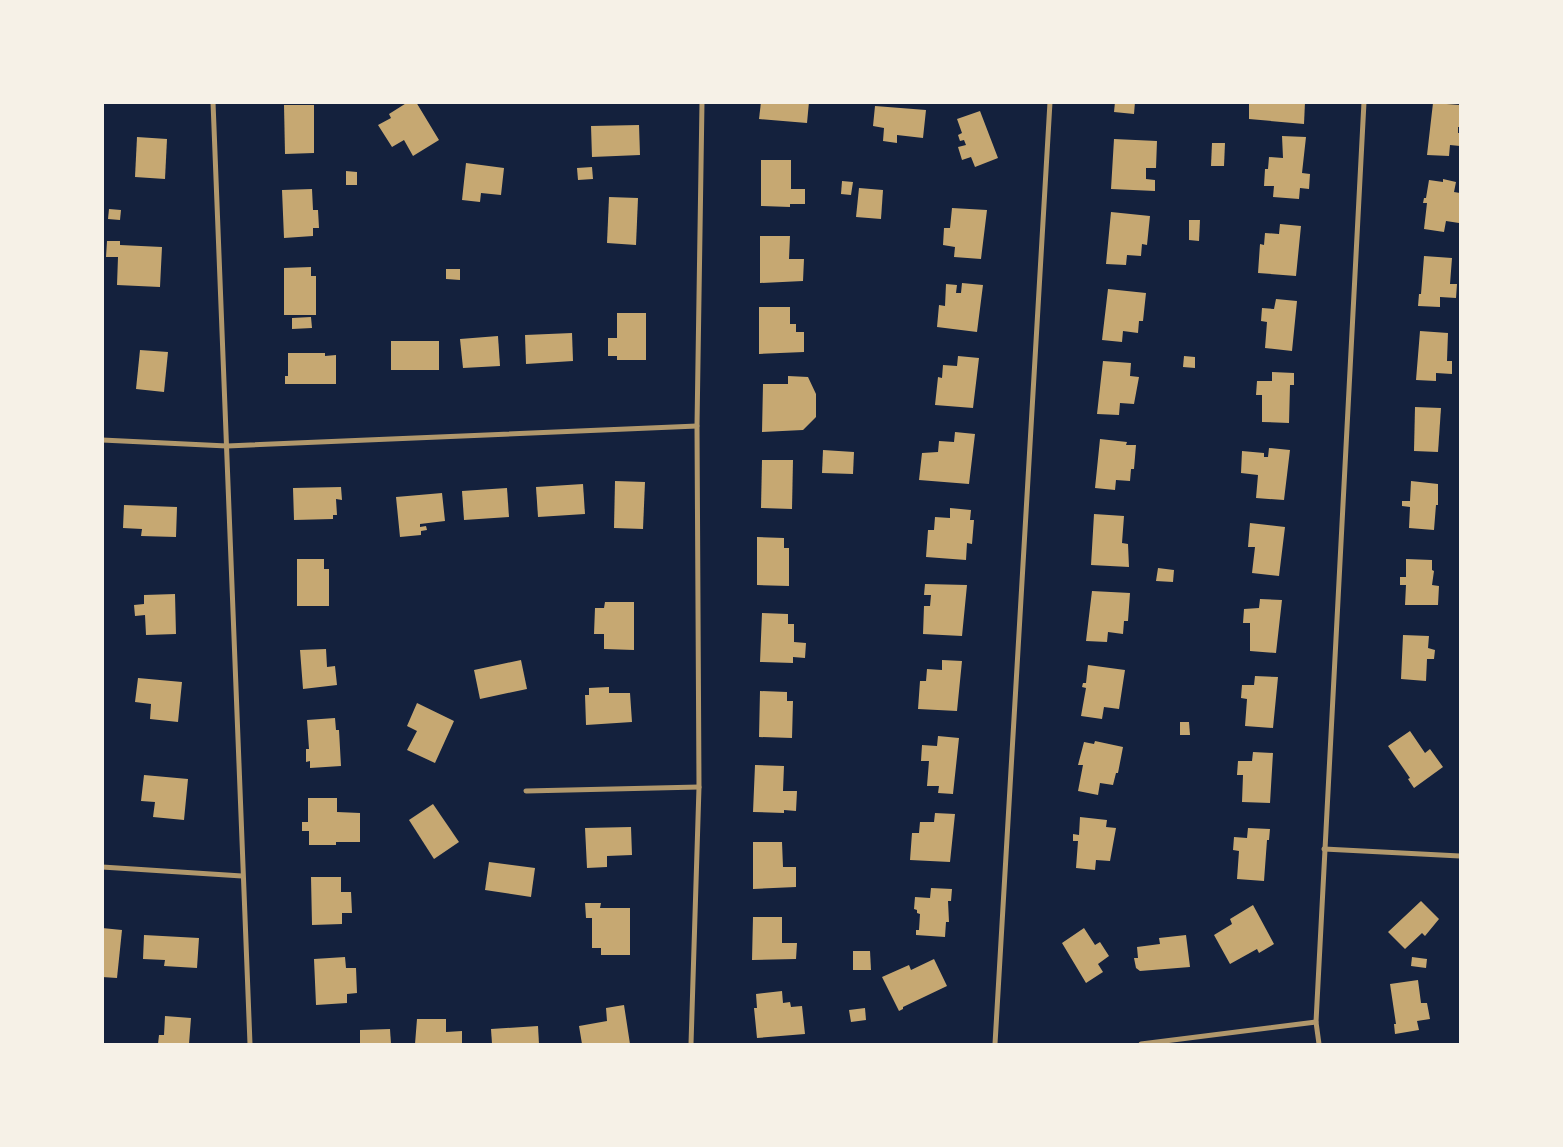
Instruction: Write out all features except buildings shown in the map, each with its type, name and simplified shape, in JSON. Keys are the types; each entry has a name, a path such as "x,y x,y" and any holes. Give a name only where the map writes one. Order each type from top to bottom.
{"street":[{"path":"212,102 250,1044"},
{"path":"691,1044 699,787 697,426 702,102"},
{"path":"995,1044 1050,102"},
{"path":"1319,1044 1316,1022 1324,849 1364,102"},
{"path":"102,440 227,446 697,426"},
{"path":"526,791 699,787"},
{"path":"1324,849 1460,856"},
{"path":"102,867 242,876"},
{"path":"1141,1044 1316,1022"}]}
